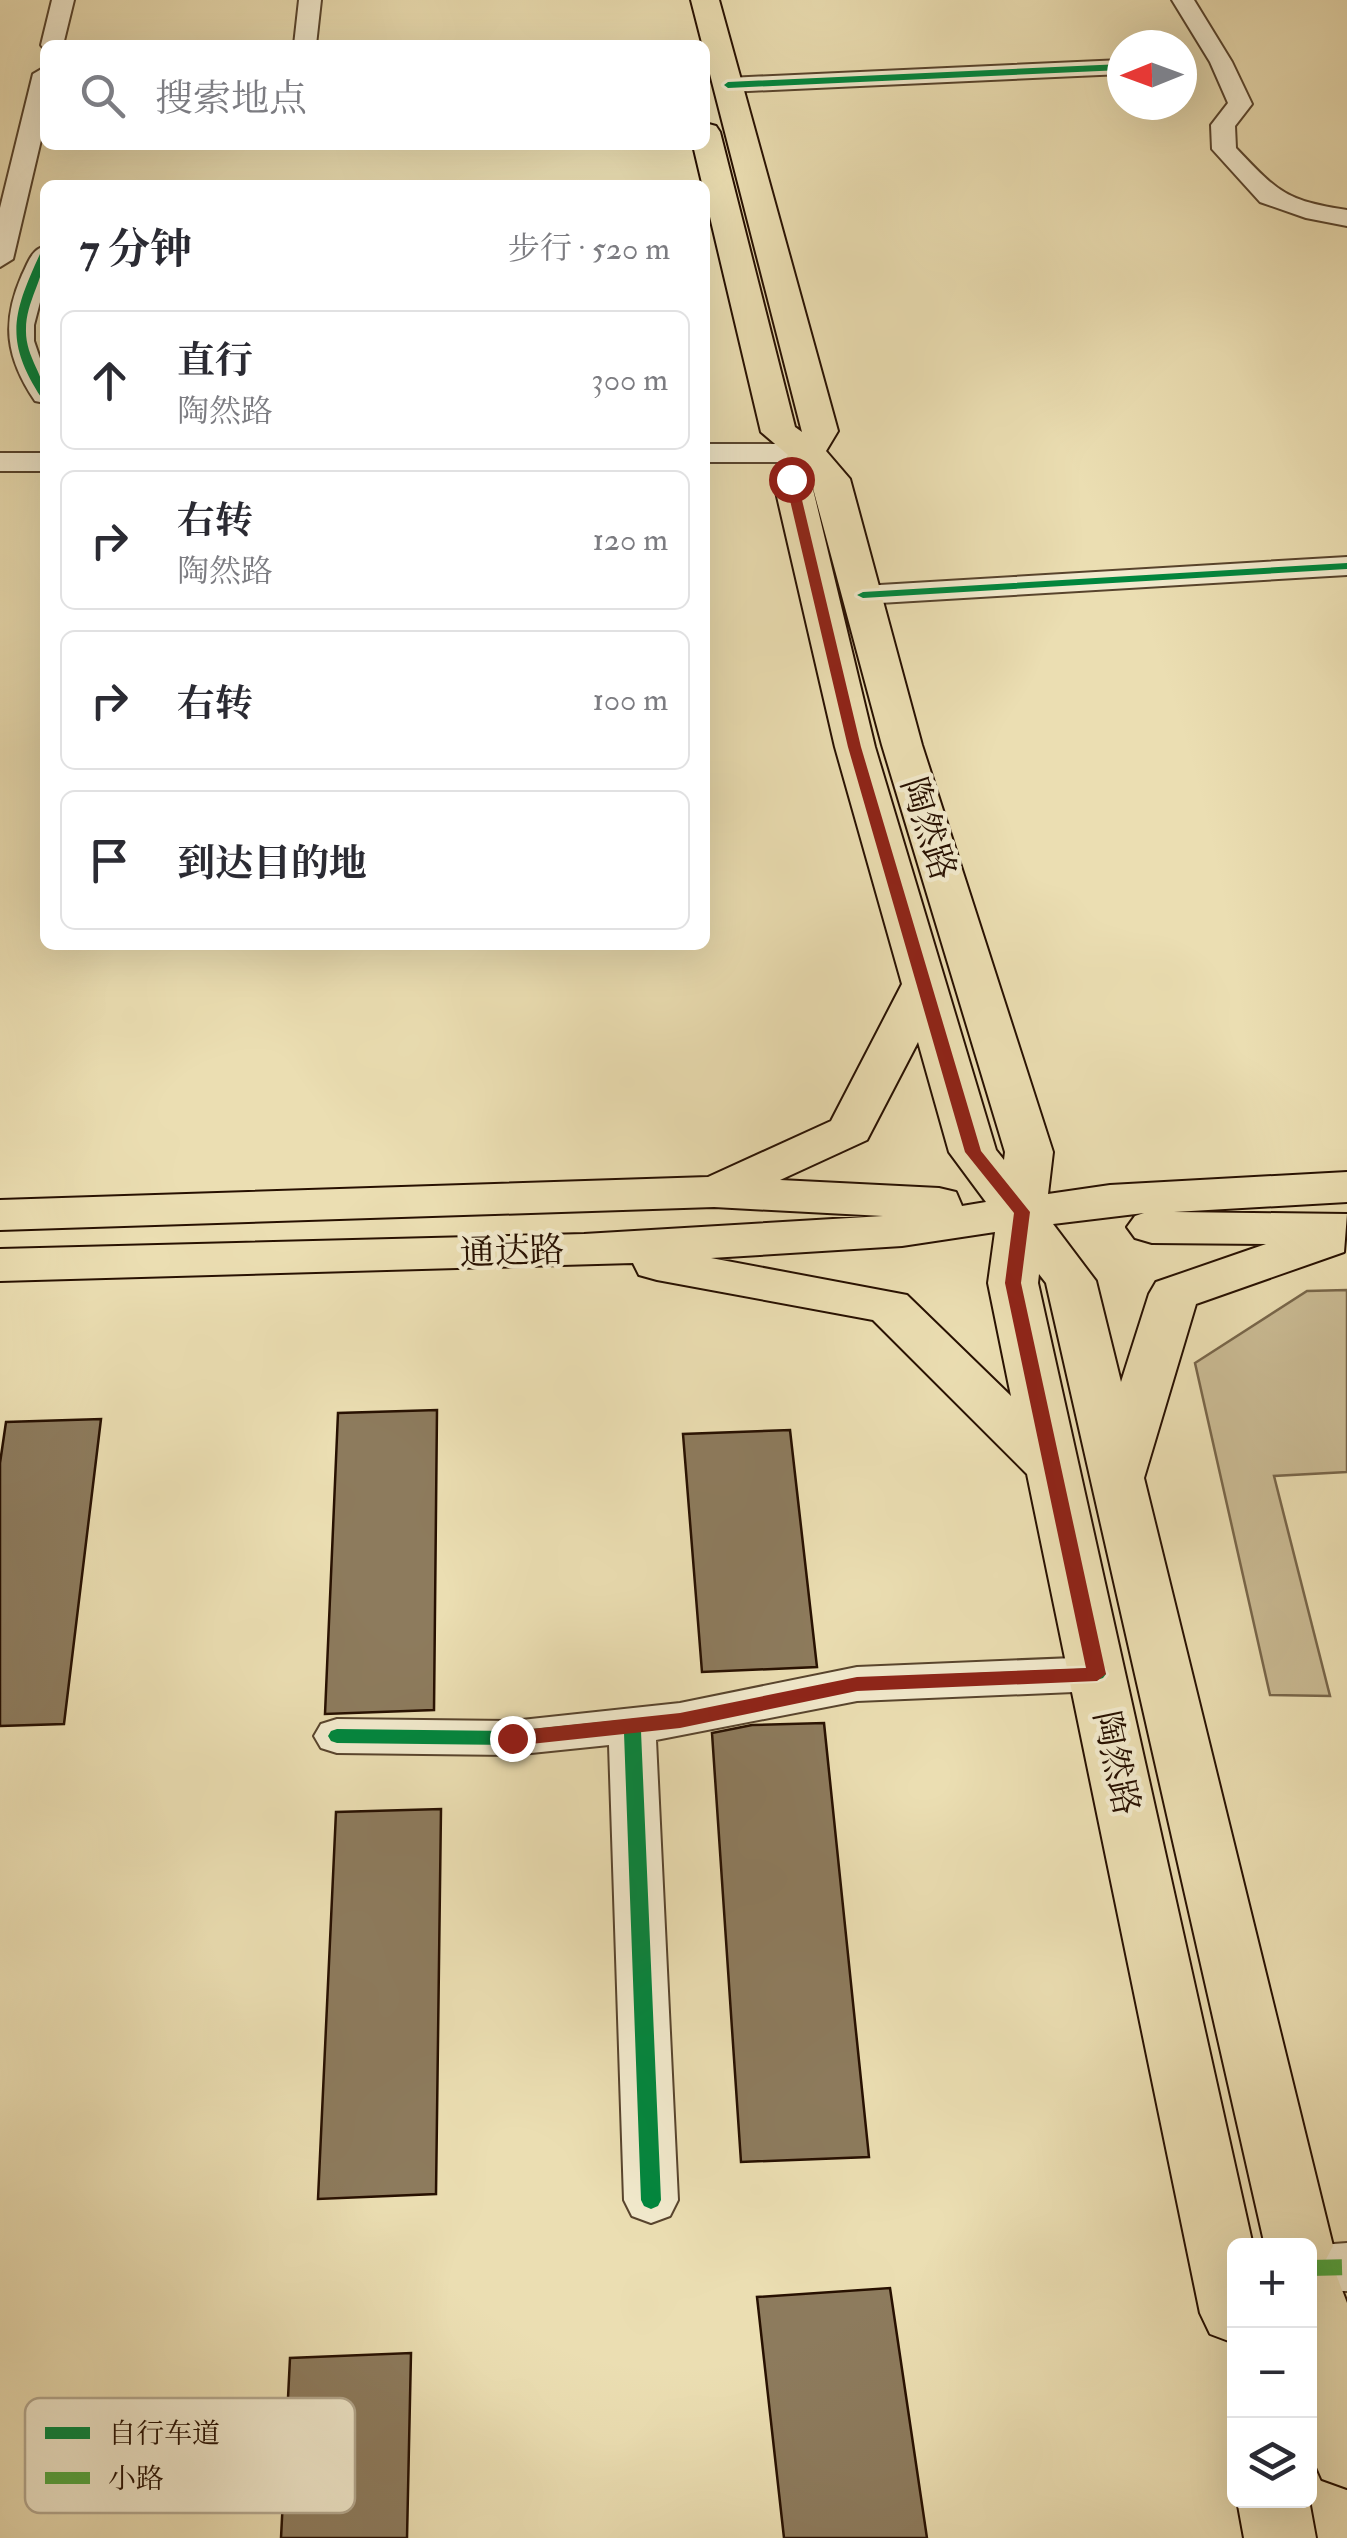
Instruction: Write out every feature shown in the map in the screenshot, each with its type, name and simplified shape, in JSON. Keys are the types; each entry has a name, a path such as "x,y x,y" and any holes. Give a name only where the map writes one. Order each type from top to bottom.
{"main road":[{"name":"陶然路","path":"705,0 820,431 791,479 855,747 973,1152 1071,1281 1297,2238"},
{"name":"陶然路","path":"709,150 779,432 832,478 902,745 1028,1152 1013,1283 1227,2280"},
{"path":"714,1192 850,1130 924,984"},
{"name":"通达路","path":"0,1265 584,1250 902,1230 1110,1200 1347,1187"},
{"name":"通达路","path":"0,1215 714,1192 898,1198 1118,1226 1347,1232"},
{"path":"1118,1480 1174,1294 1347,1232"},
{"path":"584,1250 889,1307 1052,1467"},
{"path":"1317,2321 1347,2456"},
{"path":"1274,2508 1280,2538"}],"street":[{"path":"53,40 63,0"},
{"path":"306,40 310,0"},
{"path":"1184,0 1221,62 1240,104 1223,125 1224,148 1269,197 1315,213 1347,218"},
{"path":"728,84 1107,68"},
{"path":"0,259 33,109"},
{"path":"40,265 20,309 26,369 40,388"},
{"path":"710,454 808,454"},
{"path":"0,462 40,462"},
{"path":"863,595 1347,566"},
{"path":"337,1736 512,1738 680,1720 857,1684 1097,1674"},
{"path":"632,1726 651,2200"},
{"path":"1317,2268 1347,2267"}],"shaded area":[{"path":"1347,1290 1347,1472 1274,1476 1330,1696 1270,1695 1195,1363 1307,1291"}],"building":[{"path":"437,1410 434,1710 325,1714 338,1413"},
{"path":"101,1419 64,1724 0,1726 0,1463 6,1422"},
{"path":"790,1430 817,1667 702,1672 683,1434"},
{"path":"824,1723 869,2157 741,2162 712,1733 752,1725"},
{"path":"441,1809 436,2194 318,2199 336,1812"},
{"path":"890,2288 927,2538 784,2538 757,2297"},
{"path":"411,2353 407,2538 281,2538 282,2513 355,2513 355,2398 288,2398 290,2358"}],"marked path":[{"path":"1317,2268 1347,2267"}],"cycle path":[{"path":"728,85 1107,68"},
{"path":"40,266 21,325 25,358 40,387"},
{"path":"863,595 1347,566"},
{"path":"337,1736 512,1738 680,1720 857,1684 1097,1674"},
{"path":"632,1726 651,2200"}],"route":[{"path":"512,1738 680,1720 857,1684 1097,1674 1013,1283 1022,1212 973,1152 855,747 791,479"}]}
